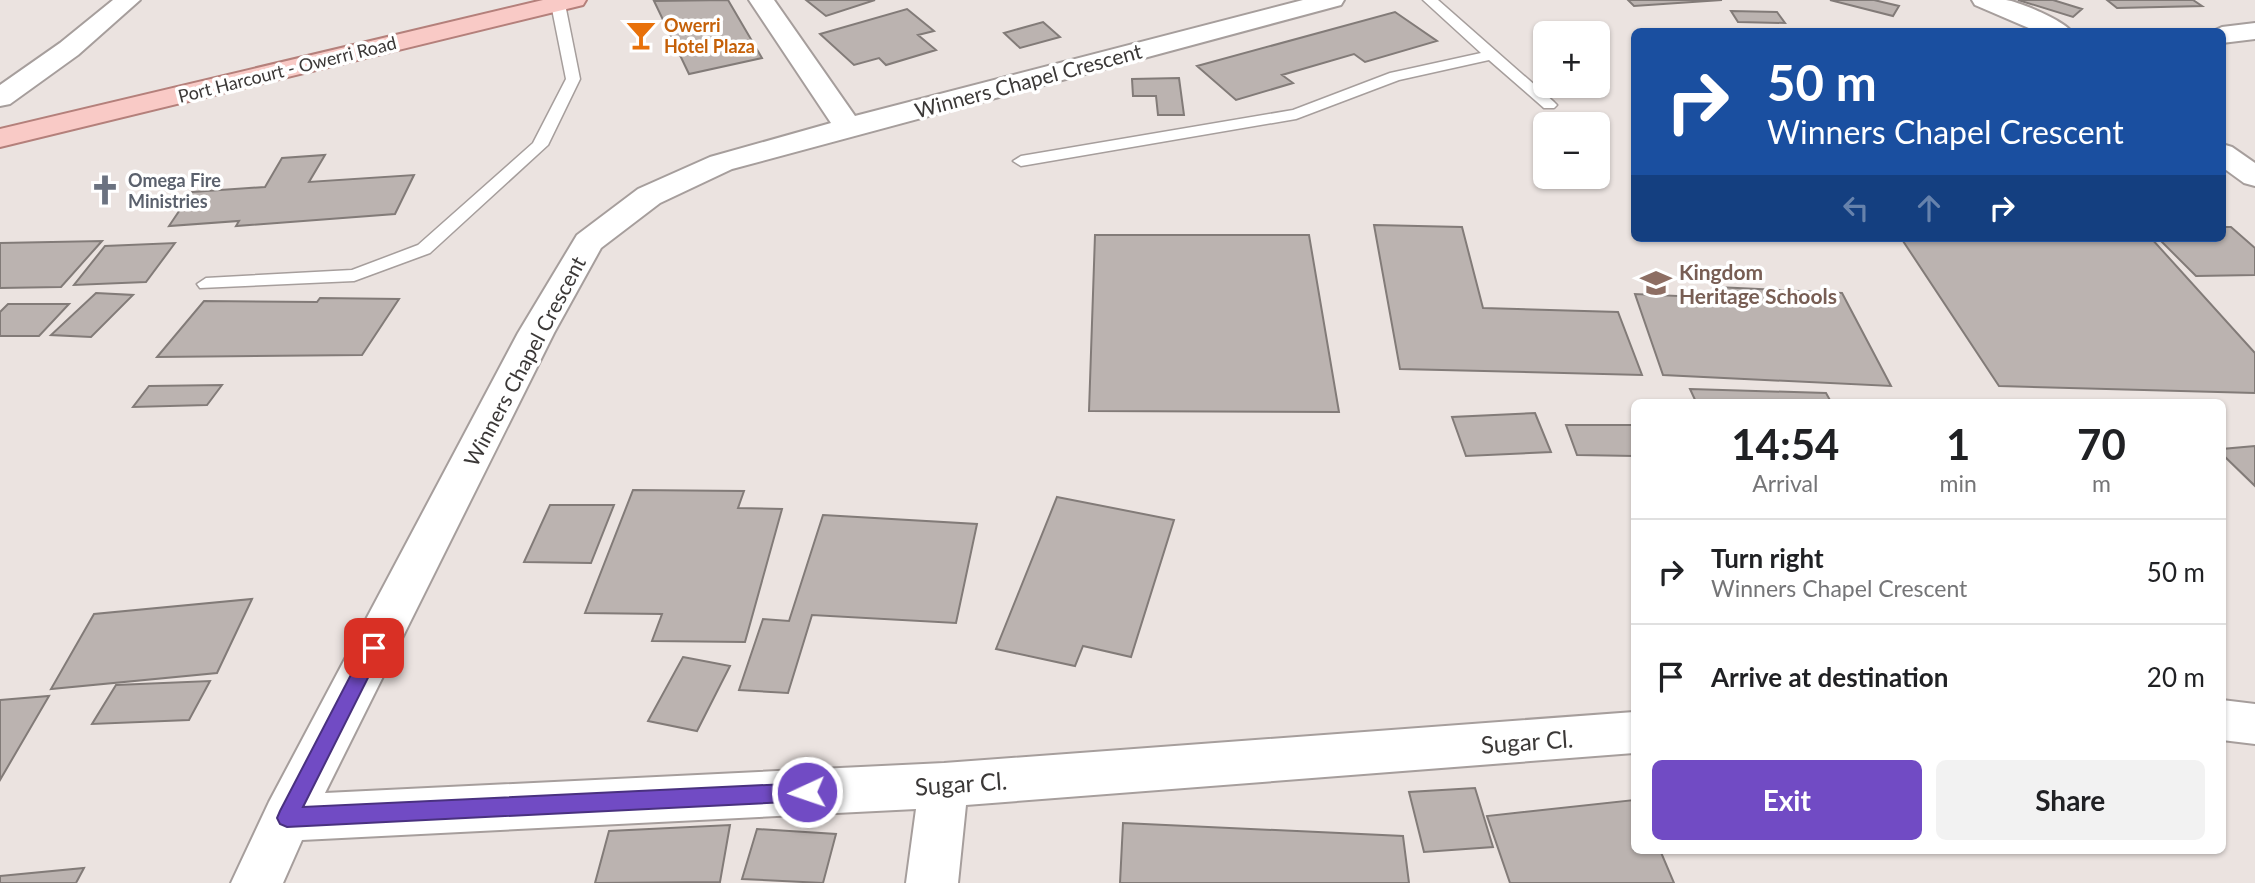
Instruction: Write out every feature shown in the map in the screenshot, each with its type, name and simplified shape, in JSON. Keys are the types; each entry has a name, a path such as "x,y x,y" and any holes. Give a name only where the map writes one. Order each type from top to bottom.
{"main road":[{"name":"Port Harcourt - Owerri Road","path":"0,112 492,0"},
{"name":"Port Harcourt - Owerri Road","path":"0,138 566,2"}],"street":[{"path":"0,98 69,48 128,0"},
{"path":"761,0 848,127"},
{"name":"Winners Chapel Crescent","path":"257,883 287,818 536,333 588,242 649,196 721,163 1332,0"},
{"path":"1984,0 2051,28"},
{"path":"2226,35 2255,31"},
{"path":"2226,151 2255,149"},
{"path":"2226,154 2255,177"},
{"path":"2226,720 2255,724"},
{"name":"Sugar Cl.","path":"287,818 944,785 1631,733"},
{"path":"932,883 944,785"}],"lane":[{"path":"1430,0 1549,105"},
{"path":"206,284 354,275 424,249 540,145 573,79 566,2"},
{"path":"1021,161 1296,114 1395,76 1492,55"}],"building":[{"path":"728,0 762,58 689,74 654,1"},
{"path":"806,0 875,0 826,16"},
{"path":"1628,0 1722,0 1634,6"},
{"path":"1830,0 1874,0 1899,6 1893,16"},
{"path":"2018,0 2053,0 2082,9 2073,17"},
{"path":"2107,0 2193,0 2202,6 2117,8"},
{"path":"907,9 934,31 918,35 936,50 886,65 879,58 854,65 820,34"},
{"path":"1731,11 1777,12 1785,23 1738,22"},
{"path":"1395,12 1437,41 1365,62 1354,54 1282,75 1293,83 1236,100 1197,66"},
{"path":"1043,22 1060,37 1020,48 1004,33"},
{"path":"1179,78 1184,115 1158,115 1156,96 1133,96 1132,79"},
{"path":"325,155 309,182 414,175 395,214 236,226 239,221 169,226 192,192 265,187 282,158"},
{"path":"1374,225 1462,227 1483,308 1618,312 1642,375 1400,369"},
{"path":"2226,227 2231,227 2255,248 2255,275 2196,276 2162,242 2226,242"},
{"path":"1095,235 1309,235 1339,412 1089,411"},
{"path":"102,241 61,287 0,288 0,243"},
{"path":"1904,242 2155,242 2255,353 2255,393 1999,386"},
{"path":"175,243 146,282 74,285 105,246"},
{"path":"1716,287 1842,293 1891,386 1663,375 1635,294 1721,298"},
{"path":"96,293 133,295 91,337 51,335"},
{"path":"320,298 399,299 362,355 157,357 204,301 317,302"},
{"path":"8,304 69,304 39,336 0,336 0,312"},
{"path":"222,385 207,405 133,407 149,386"},
{"path":"1690,389 1826,393 1829,399 1695,399"},
{"path":"1535,413 1551,452 1466,456 1452,417"},
{"path":"1566,425 1631,425 1631,456 1577,455"},
{"path":"2255,446 2255,486 2226,458 2226,449"},
{"path":"633,490 744,491 738,508 782,509 745,642 652,641 662,614 585,613"},
{"path":"1057,497 1174,520 1131,657 1083,646 1075,666 996,649"},
{"path":"550,505 614,505 591,563 524,562"},
{"path":"823,515 977,524 956,623 812,615 788,693 739,690 763,619 789,621"},
{"path":"252,599 217,673 51,689 94,614"},
{"path":"683,657 730,666 697,731 648,721"},
{"path":"210,681 189,720 92,724 116,685"},
{"path":"49,696 0,780 0,700"},
{"path":"1475,788 1493,847 1424,852 1409,792"},
{"path":"1631,800 1631,854 1662,854 1674,883 1510,883 1487,816"},
{"path":"1123,823 1403,836 1409,883 1120,883"},
{"path":"730,825 720,882 595,883 609,831"},
{"path":"757,829 836,834 823,883 742,879"},
{"path":"84,868 76,883 0,883 0,876"}],"place":[{"name":"Owerri Hotel Plaza","path":"641,35"},
{"name":"Omega Fire Ministries","path":"105,190"},
{"name":"Kingdom Heritage Schools","path":"1656,283"}],"route":[{"path":"374,648 287,818 807,792"}]}
